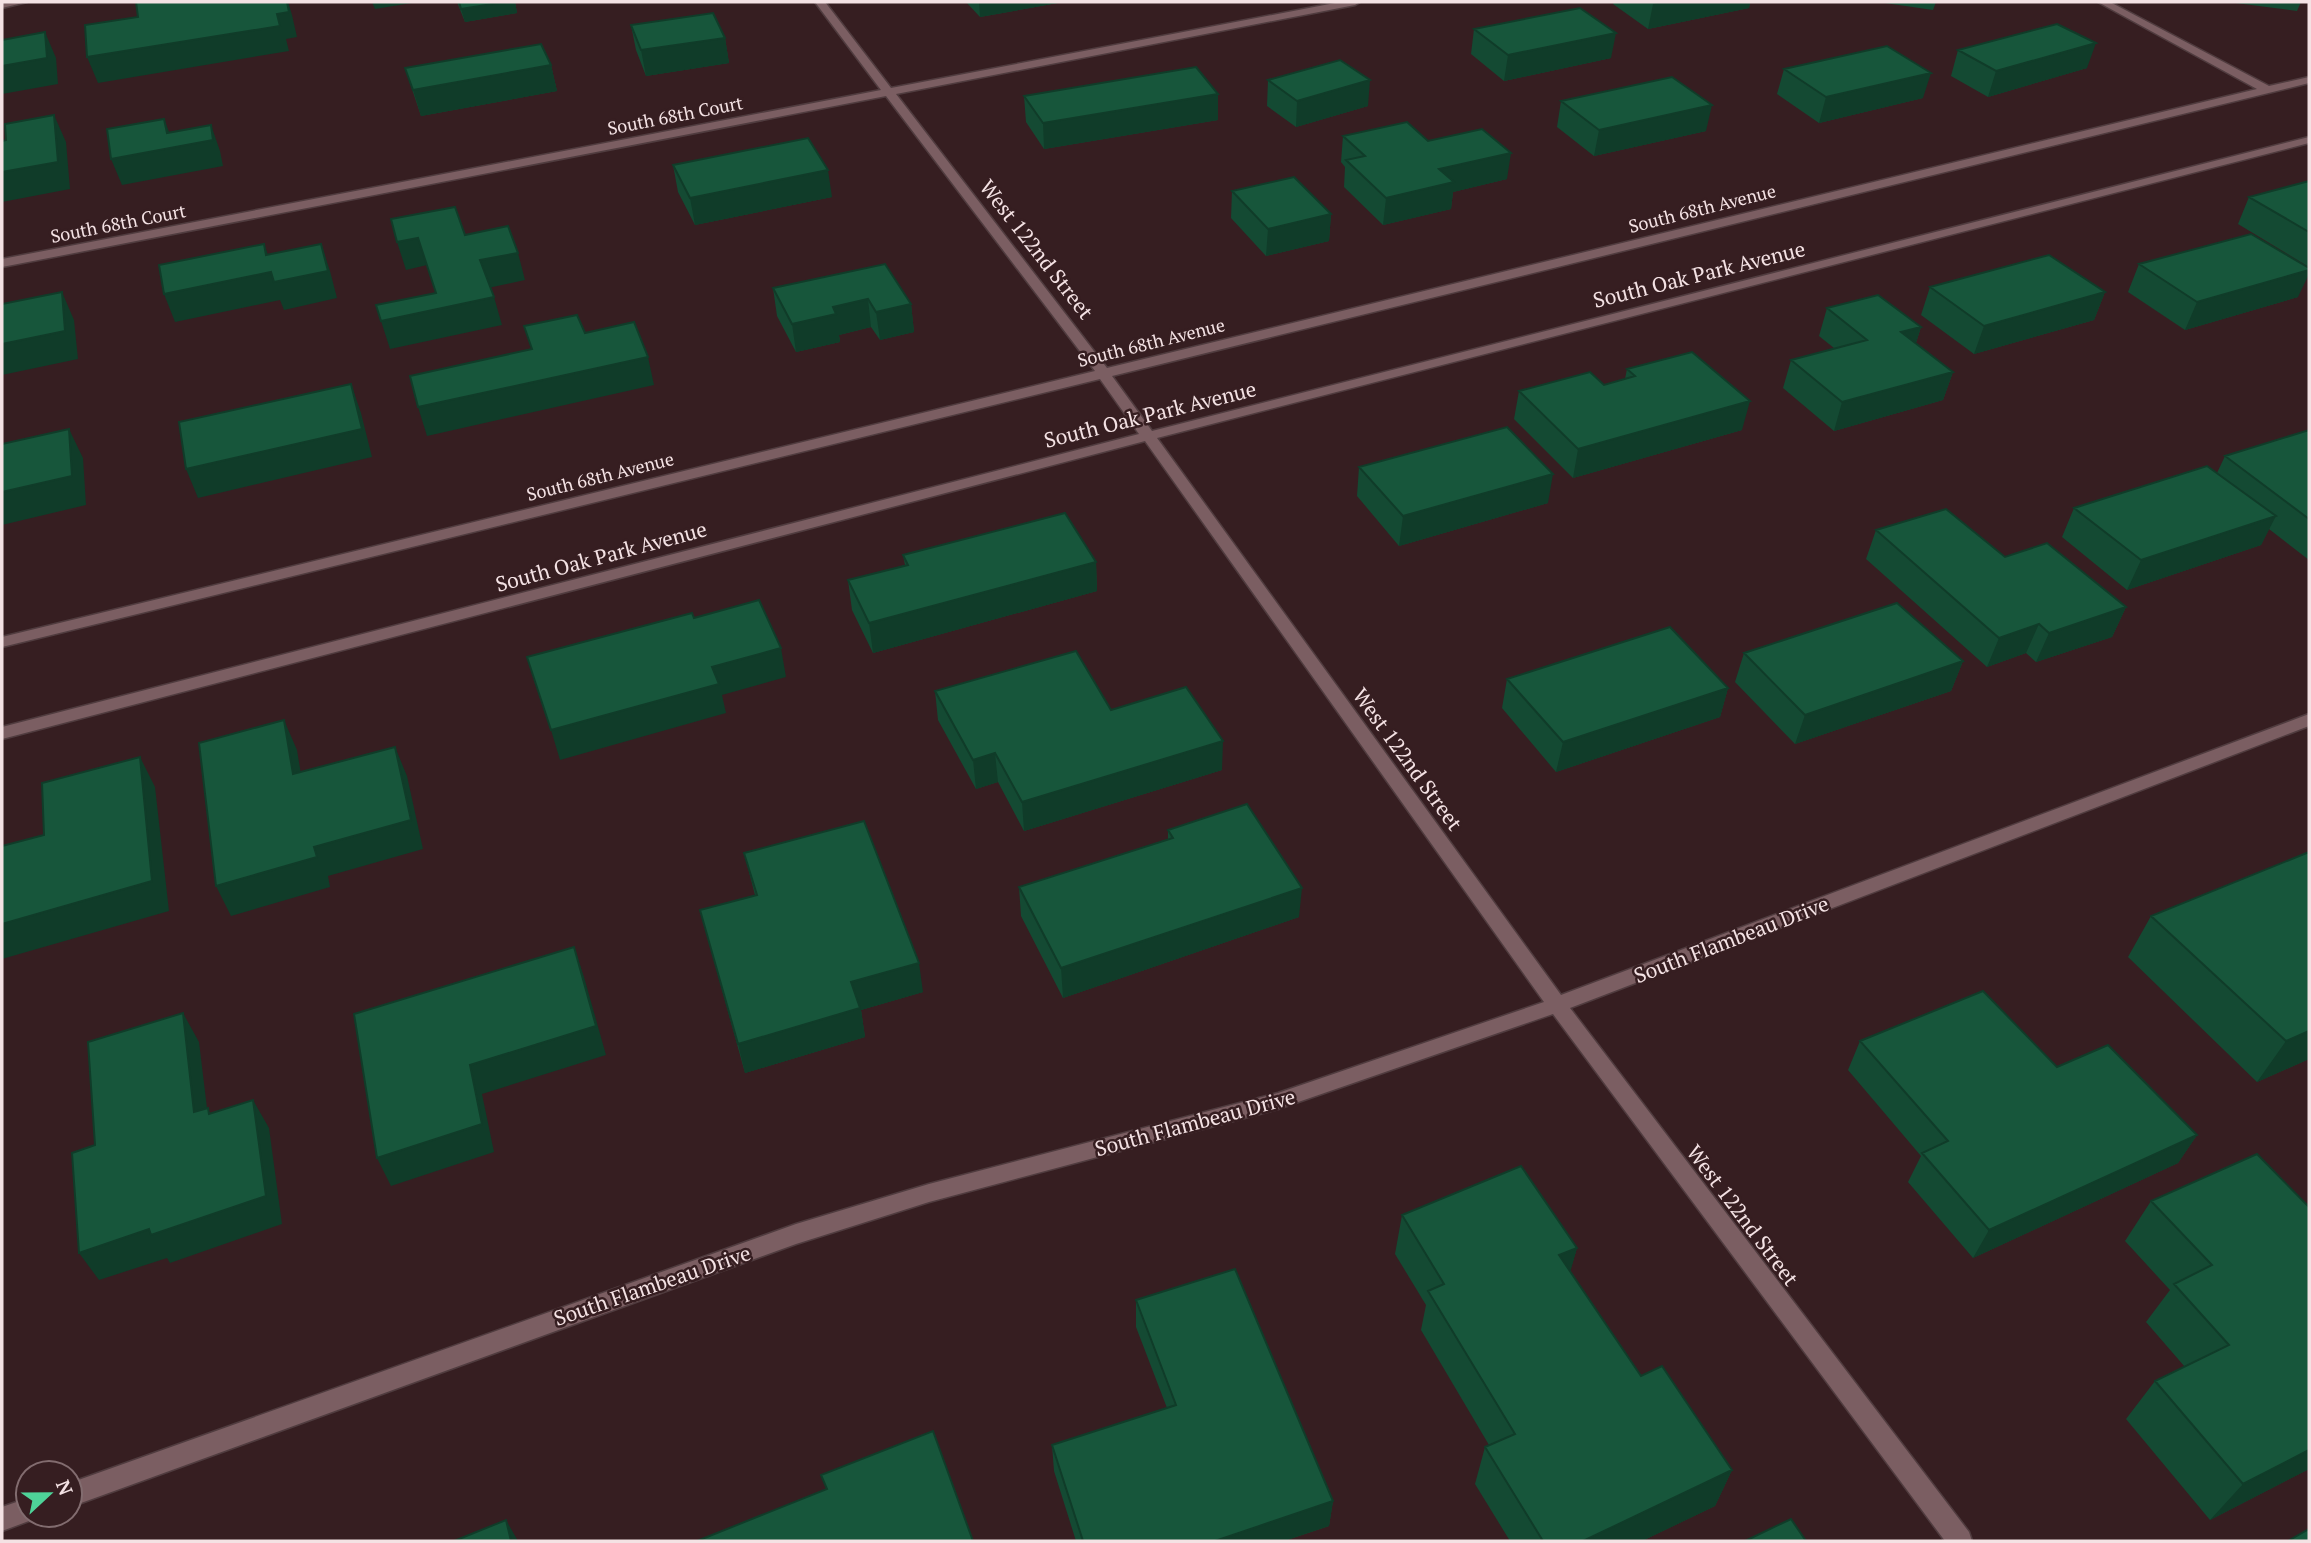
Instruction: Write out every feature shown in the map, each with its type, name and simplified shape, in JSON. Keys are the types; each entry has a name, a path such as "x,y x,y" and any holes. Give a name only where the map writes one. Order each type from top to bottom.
{"street":[{"path":"2,5 22,2"},
{"name":"West 122nd Street","path":"820,2 1103,373 1557,1005 1960,1541"},
{"name":"South 68th Court","path":"2,263 1355,2"},
{"path":"2103,2 2267,90"},
{"name":"South 68th Avenue","path":"2,642 2309,80"},
{"name":"South Oak Park Avenue","path":"2,733 1149,436 2309,140"},
{"name":"South Flambeau Drive","path":"84,1490 796,1234 929,1193 1278,1101 1557,1005 2309,720"}],"building":[{"path":"136,2 287,2 289,12 277,14 280,26 87,57 85,25 138,17"},
{"path":"459,2 505,2 461,9"},
{"path":"1580,8 1616,33 1508,55 1474,29"},
{"path":"713,13 725,38 641,50 631,25"},
{"path":"2057,24 2096,43 1996,71 1958,50"},
{"path":"45,32 47,58 2,66 2,40"},
{"path":"541,44 551,65 413,90 405,68"},
{"path":"1887,46 1931,73 1826,97 1784,69"},
{"path":"1340,60 1370,80 1297,101 1268,80"},
{"path":"1196,67 1218,94 1043,123 1024,96"},
{"path":"1672,77 1712,105 1599,130 1561,101"},
{"path":"54,115 58,162 2,172 5,124"},
{"path":"164,119 167,133 211,125 213,140 111,159 107,129"},
{"path":"1407,122 1428,141 1482,129 1511,153 1439,169 1454,182 1386,198 1346,160 1365,156 1343,136"},
{"path":"808,138 828,170 690,198 673,165"},
{"path":"1294,177 1331,214 1268,229 1232,191"},
{"path":"2309,181 2309,232 2249,197"},
{"path":"455,207 465,235 508,226 518,253 480,260 494,297 381,321 376,305 436,293 418,238 397,242 391,219"},
{"path":"2251,234 2309,270 2197,302 2139,264"},
{"path":"264,244 266,255 321,244 328,271 274,282 271,272 164,294 159,265"},
{"path":"2049,255 2105,292 1984,326 1930,287"},
{"path":"885,264 911,304 876,312 868,299 833,307 836,314 792,324 773,288"},
{"path":"62,292 65,331 2,344 2,304"},
{"path":"1878,295 1921,327 1901,332 1953,372 1842,402 1791,360 1867,340 1827,308"},
{"path":"577,315 585,333 634,322 648,357 418,407 410,376 532,349 524,326"},
{"path":"1692,352 1750,401 1578,449 1519,391 1590,372 1604,385 1635,376 1627,369"},
{"path":"351,384 362,429 186,469 179,422"},
{"path":"1507,427 1553,474 1403,516 1359,467"},
{"path":"69,429 72,476 2,492 2,444"},
{"path":"2309,430 2309,519 2225,456"},
{"path":"2207,466 2276,516 2141,560 2074,508"},
{"path":"1946,509 2005,557 2047,543 2126,607 2049,633 2039,624 1999,638 1876,530"},
{"path":"1065,513 1096,562 869,623 848,580 908,565 903,555"},
{"path":"759,600 781,648 712,667 719,684 551,730 527,657 692,613 694,618"},
{"path":"1897,603 1963,661 1805,715 1744,653"},
{"path":"1670,627 1728,688 1563,742 1507,679"},
{"path":"1076,651 1111,710 1186,687 1223,741 1022,802 995,753 973,760 935,691"},
{"path":"284,720 293,774 395,747 411,820 314,847 317,857 216,886 199,743"},
{"path":"140,757 152,881 2,924 2,846 44,835 42,783"},
{"path":"1247,804 1302,888 1061,968 1019,887 1173,838 1168,830"},
{"path":"864,821 919,963 851,982 860,1008 738,1044 700,910 757,895 744,853"},
{"path":"2309,852 2309,1031 2286,1041 2151,916"},
{"path":"574,947 596,1026 470,1065 482,1124 377,1158 354,1014"},
{"path":"1983,991 2057,1067 2108,1045 2197,1135 1989,1230 1922,1153 1948,1141 1860,1041"},
{"path":"183,1013 194,1112 208,1108 209,1114 253,1100 266,1196 151,1235 149,1229 79,1253 72,1153 95,1145 88,1042"},
{"path":"2257,1154 2309,1207 2309,1450 2243,1484 2155,1381 2229,1345 2174,1284 2212,1265 2151,1201"},
{"path":"1521,1166 1577,1248 1559,1255 1641,1376 1662,1366 1732,1470 1583,1541 1543,1541 1485,1447 1515,1434 1428,1291 1444,1284 1402,1215"},
{"path":"1235,1269 1333,1501 1215,1541 1083,1541 1052,1445 1176,1405 1136,1300"},
{"path":"933,1431 973,1541 697,1541 827,1489 821,1475"},
{"path":"1791,1519 1806,1541 1745,1541"},
{"path":"506,1520 511,1541 454,1541"},
{"path":"2309,1529 2309,1541 2288,1541"}]}
